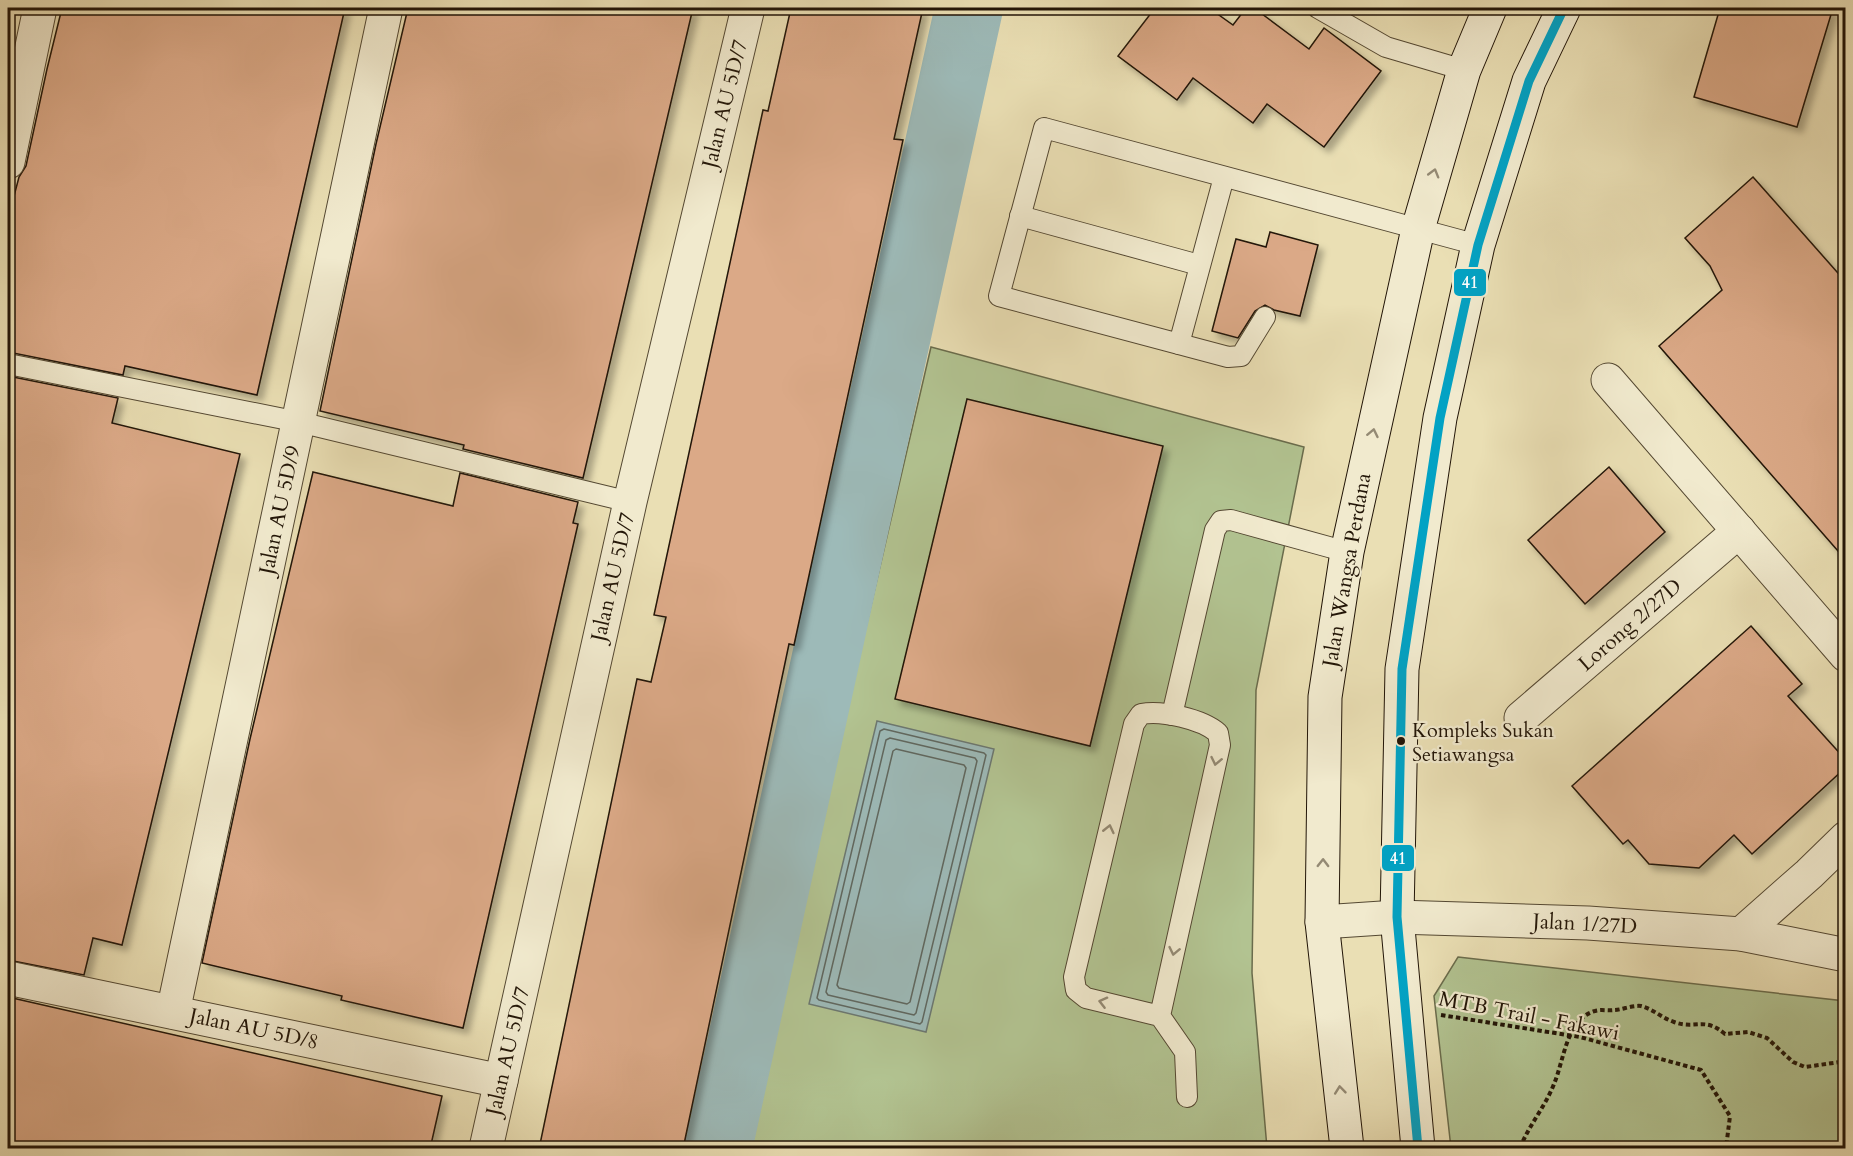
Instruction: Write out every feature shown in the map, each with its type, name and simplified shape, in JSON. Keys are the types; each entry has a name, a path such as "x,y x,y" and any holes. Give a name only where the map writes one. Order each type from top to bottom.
{"street":[{"path":"8,162 40,8"},
{"name":"Jalan AU 5D/9","path":"173,1012 386,8"},
{"name":"Jalan AU 5D/7","path":"486,1149 630,502 748,8"},
{"name":"Jalan Wangsa Perdana","path":"1347,1149 1322,921 1325,697 1347,552 1418,230 1464,70 1490,8"},
{"path":"1418,1149 1397,917 1402,669 1440,418 1478,245 1529,81 1564,8"},
{"path":"1608,380 1845,655"},
{"name":"Lorong 2/27D","path":"1521,718 1739,531"},
{"path":"1741,934 1809,874 1845,838"},
{"name":"Jalan 1/27D","path":"1322,921 1397,917 1588,923 1741,934 1845,955"},
{"name":"Jalan AU 5D/8","path":"8,978 501,1081"}],"lane":[{"path":"1318,8 1386,47 1464,70"},
{"path":"1265,317 1241,356 1228,357 999,296 1044,128 1478,245"},
{"path":"1179,344 1224,177"},
{"path":"1020,216 1199,265"},
{"path":"8,364 299,422 630,502"},
{"path":"1172,716 1215,530 1221,521 1231,520 1347,552"},
{"path":"1160,1016 1220,745 1218,733 1209,725 1154,711 1142,714 1134,724 1074,977 1076,990 1086,998 1160,1016 1185,1052 1187,1097"}],"path":[{"path":"1521,1149 1527,1131 1555,1083 1570,1036 1579,1020 1595,1011 1639,1006 1673,1022 1691,1025 1705,1023 1715,1025 1725,1034 1748,1032 1767,1038 1793,1062 1805,1067 1840,1062 1845,1064"},
{"name":"MTB Trail - Fakawi","path":"1405,1009 1570,1036 1701,1070 1730,1116 1726,1149"}],"green space":[{"path":"931,347 1304,447 1256,690 1252,973 1267,1148 745,1148"},
{"path":"1458,957 1845,1001 1845,1148 1451,1148 1434,996"}],"water":[{"path":"877,721 994,749 926,1032 809,1004"}],"building":[{"path":"62,8 345,8 257,395 125,366 123,375 8,352 8,219 19,177 26,166"},
{"path":"408,8 693,8 583,478 463,449 464,445 320,411 376,144"},
{"path":"791,8 923,8 894,139 903,140 794,645 789,644 683,1149 539,1149 637,679 651,682 666,617 654,615 763,110 768,111"},
{"path":"1155,8 1209,8 1233,25 1246,8 1254,8 1309,49 1324,28 1381,71 1324,147 1267,104 1253,123 1193,78 1177,100 1118,56"},
{"path":"1720,8 1833,8 1797,127 1694,97"},
{"path":"1753,177 1845,281 1845,559 1659,346 1722,290 1710,266 1685,238"},
{"path":"1270,232 1318,245 1300,316 1274,310 1265,305 1255,311 1238,338 1212,331 1236,239 1266,247"},
{"path":"8,376 118,398 112,423 240,454 122,945 93,938 84,975 8,960"},
{"path":"967,399 1163,446 1090,746 895,699"},
{"path":"1609,467 1665,532 1585,604 1528,540"},
{"path":"313,472 453,506 460,473 578,502 573,523 578,524 463,1028 341,1000 342,996 202,963 250,739"},
{"path":"1751,626 1802,684 1788,696 1845,759 1845,768 1752,854 1734,835 1699,868 1649,864 1628,840 1623,844 1572,786"},
{"path":"8,997 442,1096 430,1149 42,1149 8,1141"}],"waterway":[{"path":"718,1148 969,8"}],"transit line":[{"name":"41","path":"1418,1148 1397,917 1402,669 1440,418 1478,245 1529,81 1564,8"}],"place":[{"name":"Kompleks Sukan Setiawangsa","path":"1401,741"}]}
